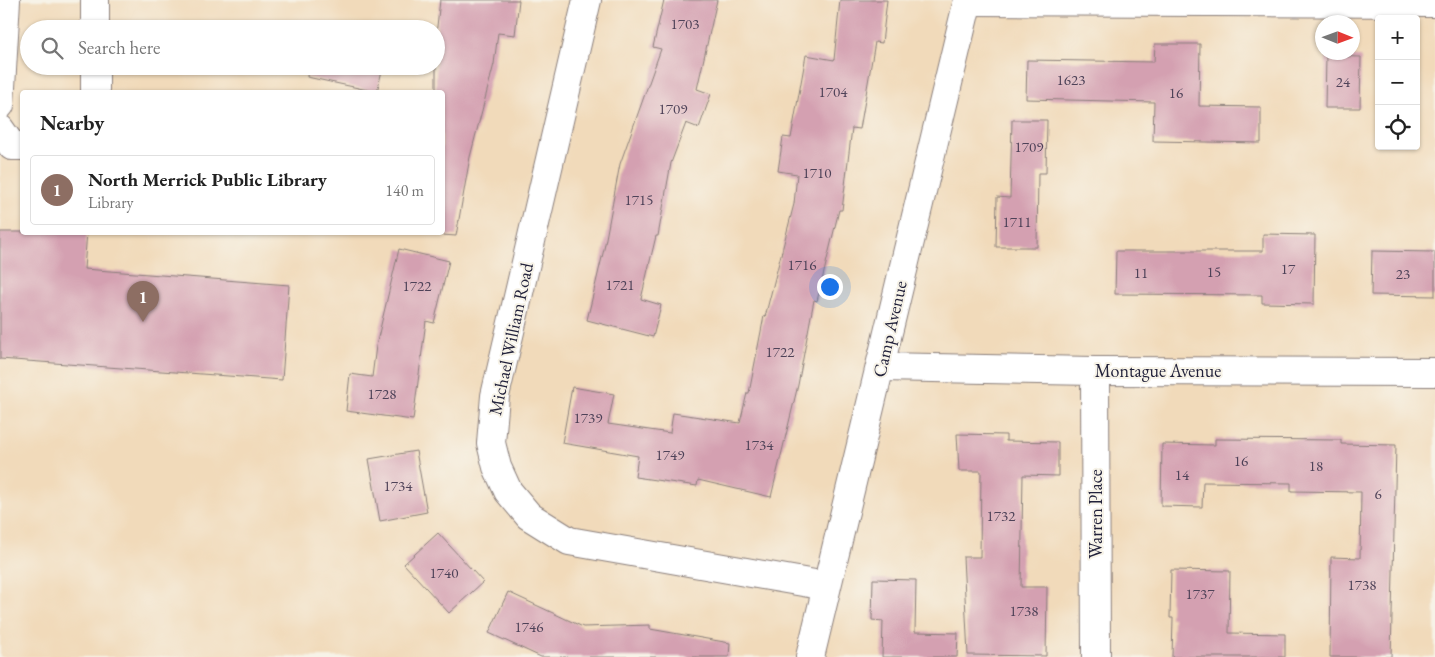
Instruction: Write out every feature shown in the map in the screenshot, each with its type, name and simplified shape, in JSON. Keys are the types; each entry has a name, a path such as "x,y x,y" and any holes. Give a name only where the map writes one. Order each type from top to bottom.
{"street":[{"path":"0,106 6,0"},
{"path":"95,0 95,20"},
{"name":"Michael William Road","path":"587,0 495,396 491,443 497,467 508,491 529,516 568,541 826,586"},
{"path":"968,0 1435,3"},
{"name":"Camp Avenue","path":"810,657 968,0"},
{"path":"95,75 95,90"},
{"path":"0,129 12,146 20,146"},
{"name":"Montague Avenue","path":"881,367 1095,371 1435,372"},
{"name":"Warren Place","path":"1095,371 1096,657"}],"building":[{"path":"440,0 519,0 515,35 498,33 494,64 470,157 456,236 442,235 445,235 445,90 436,90 436,75 445,75 445,20 438,20"},
{"path":"664,0 717,0 697,89 711,94 699,128 686,123 671,163 658,236 656,236 641,299 661,305 653,337 587,320 604,249 620,164 661,49 653,47"},
{"path":"840,0 887,0 882,43 875,42 860,129 852,128 842,210 839,210 817,301 814,300 798,385 771,497 698,480 697,486 635,477 638,456 562,443 572,387 614,394 608,424 670,433 673,413 740,423 747,393 749,393 764,316 794,204 797,174 778,171 783,137 791,138 806,55 834,60"},
{"path":"1155,44 1200,44 1199,106 1261,107 1261,143 1153,141 1154,102 1026,99 1027,60 1154,62"},
{"path":"1361,57 1360,108 1325,108 1326,60 1360,60"},
{"path":"307,75 381,75 377,90 368,90 307,77"},
{"path":"1012,120 1047,120 1046,173 1038,173 1037,247 996,247 997,197 1010,198"},
{"path":"0,232 20,232 20,235 87,235 84,269 289,285 282,380 0,359"},
{"path":"1263,234 1315,235 1314,304 1262,303 1262,295 1115,294 1116,251 1263,251"},
{"path":"399,249 449,261 434,323 426,321 413,420 346,411 350,374 372,377 376,346"},
{"path":"1372,251 1435,252 1435,296 1371,295"},
{"path":"957,434 1006,435 1006,441 1058,442 1058,476 1023,475 1021,587 1047,587 1046,656 968,655 963,557 980,557 981,471 959,471"},
{"path":"1215,439 1341,440 1341,444 1396,445 1391,657 1330,657 1331,557 1360,558 1361,492 1291,491 1291,483 1203,482 1202,507 1161,506 1162,444 1215,445"},
{"path":"416,451 427,512 380,521 369,459"},
{"path":"438,533 483,582 449,613 404,564"},
{"path":"1171,570 1230,571 1229,633 1285,634 1285,657 1172,657 1173,618 1170,618"},
{"path":"873,579 916,580 915,632 958,633 957,657 882,657 883,621 872,620"},
{"path":"508,592 583,627 650,625 650,629 730,643 729,657 541,657 489,633"}],"place":[{"name":"North Merrick Public Library","path":"143,322"}]}
